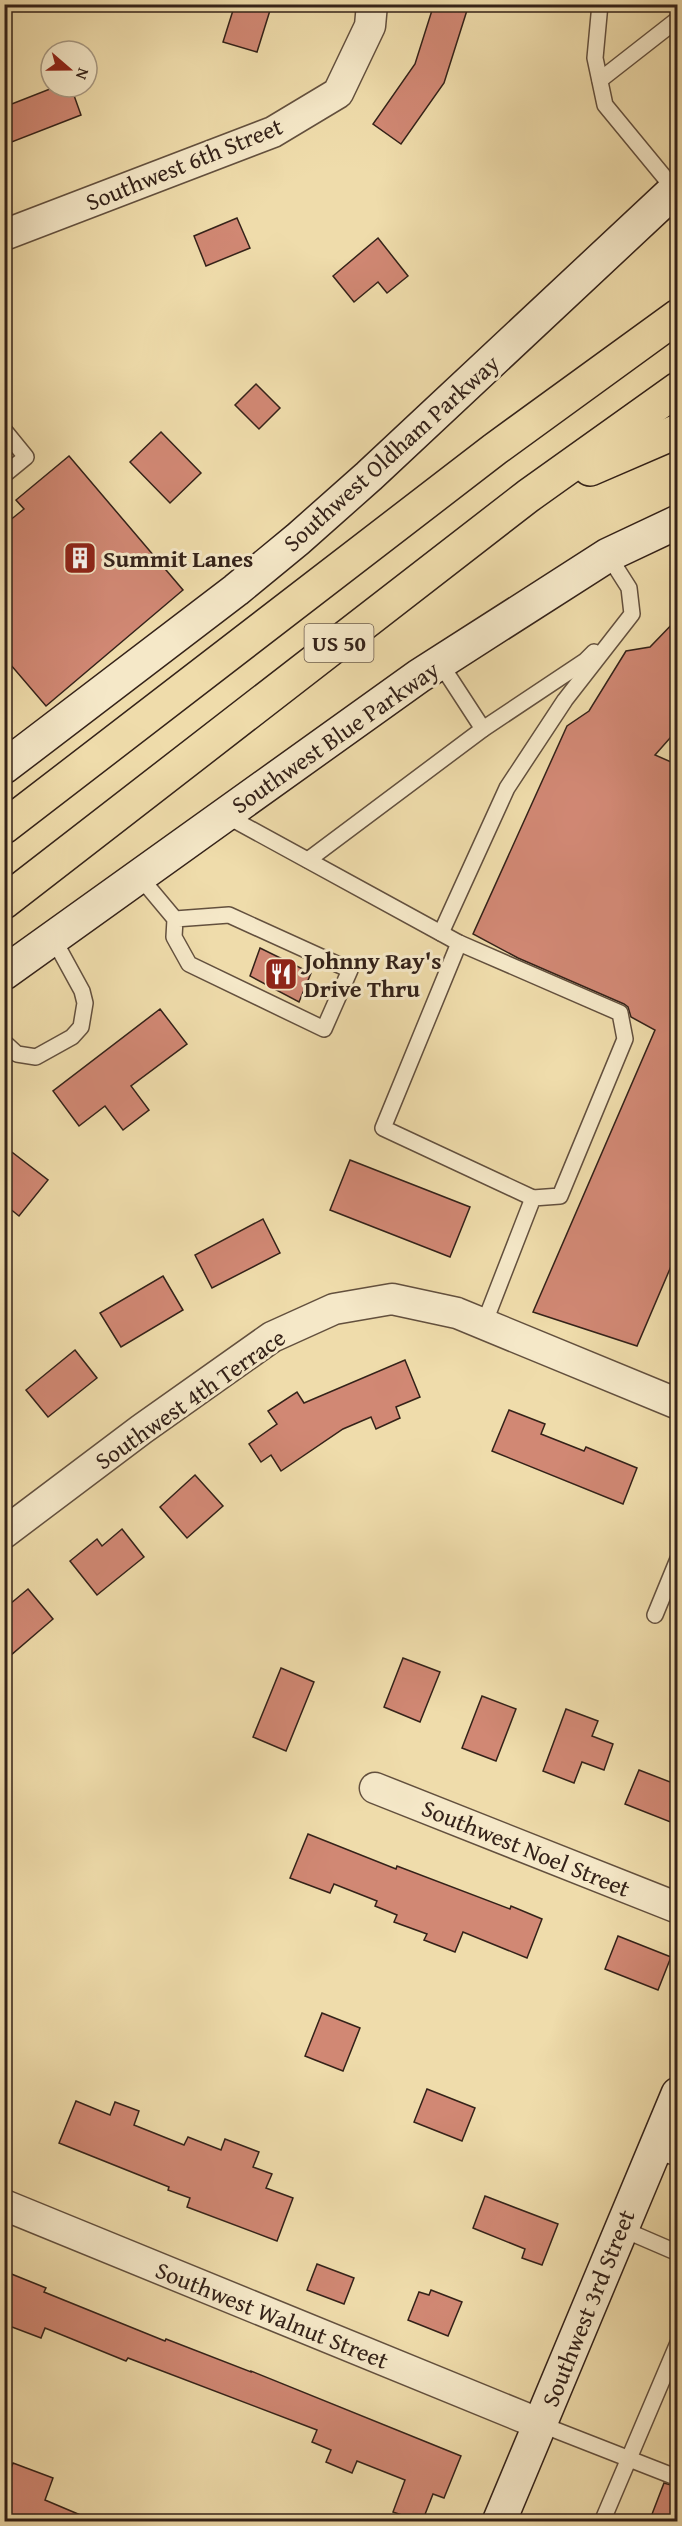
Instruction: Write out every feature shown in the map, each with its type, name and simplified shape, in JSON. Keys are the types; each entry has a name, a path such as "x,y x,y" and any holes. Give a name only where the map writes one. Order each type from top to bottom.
{"highway":[{"name":"US 50","path":"4,827 495,449 678,316"},
{"name":"US 50","path":"4,902 528,496 678,389"},
{"path":"528,496 678,431"}],"street":[{"name":"Southwest 6th Street","path":"4,235 273,132 338,93 370,26 372,4"},
{"name":"Southwest Oldham Parkway","path":"4,767 236,590 298,539 369,476 676,188"},
{"name":"Southwest Blue Parkway","path":"4,973 440,663 608,555 678,522"},
{"name":"Southwest 4th Terrace","path":"4,1533 142,1429 272,1337 334,1309 392,1299 457,1313 678,1404"},
{"name":"Southwest Noel Street","path":"375,1788 678,1908"},
{"name":"Southwest 3rd Street","path":"500,2522 620,2228 666,2154 678,2094"},
{"name":"Southwest Walnut Street","path":"4,2205 540,2424"}],"lane":[{"path":"600,4 595,58 605,105 676,188"},
{"path":"600,80 678,19"},
{"path":"4,430 26,457 4,475"},
{"path":"441,933 507,788 565,700 632,614 629,588 608,555"},
{"path":"308,860 483,729 585,661 632,614"},
{"path":"440,663 483,729"},
{"path":"225,814 459,943 620,1013 625,1039 560,1196 533,1198 382,1128 459,943"},
{"path":"139,876 175,919 174,937 189,964 324,1029 350,970 228,915 175,919"},
{"path":"4,1042 17,1054 36,1057 72,1037 81,1027 85,1003 82,992 53,938"},
{"path":"484,1324 533,1198"},
{"path":"655,1615 678,1559"},
{"path":"620,2228 678,2253"},
{"path":"602,2522 678,2343"},
{"path":"540,2424 678,2478"}],"building":[{"path":"235,4 272,4 257,52 223,42"},
{"path":"434,4 469,4 444,83 401,144 373,124 415,64"},
{"path":"39,93 39,99 75,99 81,115 4,145 4,107"},
{"path":"237,218 250,248 206,266 194,236"},
{"path":"378,238 408,276 387,293 378,282 354,302 333,276"},
{"path":"256,384 280,408 259,429 235,405"},
{"path":"161,432 201,473 170,503 130,462"},
{"name":"Summit Lanes","path":"69,456 183,590 46,706 4,657 4,525 24,509 16,500"},
{"path":"678,618 678,729 655,755 678,765 678,1250 637,1346 533,1312 655,1030 631,1017 628,1007 624,1004 518,958 473,934 567,726 589,711 626,651 650,647"},
{"name":"Johnny Ray's Drive Thru","path":"260,948 311,973 299,1002 250,976"},
{"path":"160,1009 187,1044 131,1086 149,1110 123,1130 105,1106 79,1126 53,1091"},
{"path":"4,1146 48,1180 19,1216 4,1204"},
{"path":"350,1160 470,1207 450,1257 330,1210"},
{"path":"263,1219 280,1253 212,1288 195,1255"},
{"path":"163,1276 183,1310 121,1347 100,1313"},
{"path":"75,1350 97,1378 48,1417 26,1390"},
{"path":"405,1360 420,1397 396,1407 400,1418 376,1429 371,1417 343,1429 281,1471 271,1455 261,1462 249,1444 277,1424 268,1411 297,1392 304,1403"},
{"path":"509,1410 545,1424 541,1434 584,1451 586,1447 637,1468 623,1504 492,1451"},
{"path":"195,1475 223,1506 187,1538 160,1507"},
{"path":"122,1529 144,1557 97,1595 70,1561 97,1539 102,1546"},
{"path":"28,1589 53,1619 4,1661 4,1609"},
{"path":"403,1658 440,1672 420,1722 384,1707"},
{"path":"281,1668 314,1682 286,1751 253,1737"},
{"path":"482,1696 516,1709 496,1761 462,1748"},
{"path":"566,1709 598,1721 592,1736 613,1744 604,1770 582,1762 574,1783 543,1771"},
{"path":"639,1770 678,1785 678,1825 625,1804"},
{"path":"308,1834 396,1869 397,1866 542,1919 527,1958 463,1932 455,1952 424,1940 427,1934 394,1922 397,1915 375,1906 377,1901 334,1884 330,1893 290,1878"},
{"path":"618,1936 671,1957 658,1990 605,1969"},
{"path":"322,2013 360,2028 343,2071 305,2056"},
{"path":"427,2089 475,2108 462,2141 414,2122"},
{"path":"76,2101 110,2115 115,2102 139,2111 134,2125 184,2145 188,2137 221,2150 225,2139 259,2152 253,2167 272,2174 266,2188 293,2198 277,2241 187,2207 190,2198 168,2190 169,2187 59,2143"},
{"path":"485,2196 558,2224 542,2265 522,2258 525,2249 473,2228"},
{"path":"317,2264 354,2278 344,2304 307,2290"},
{"path":"4,2271 46,2288 44,2292 165,2341 166,2339 251,2371 461,2456 444,2498 433,2494 422,2522 393,2512 405,2480 357,2461 352,2473 326,2462 331,2450 312,2442 317,2430 128,2358 126,2361 45,2328 41,2338 4,2324"},
{"path":"431,2290 462,2302 448,2336 408,2320 419,2292 429,2295"},
{"path":"13,2463 53,2478 45,2500 97,2522 4,2522 4,2486"},
{"path":"664,2483 678,2487 678,2522 649,2522"}],"place":[{"name":"Summit Lanes","path":"80,558"},
{"name":"Johnny Ray's Drive Thru","path":"281,974"}]}
